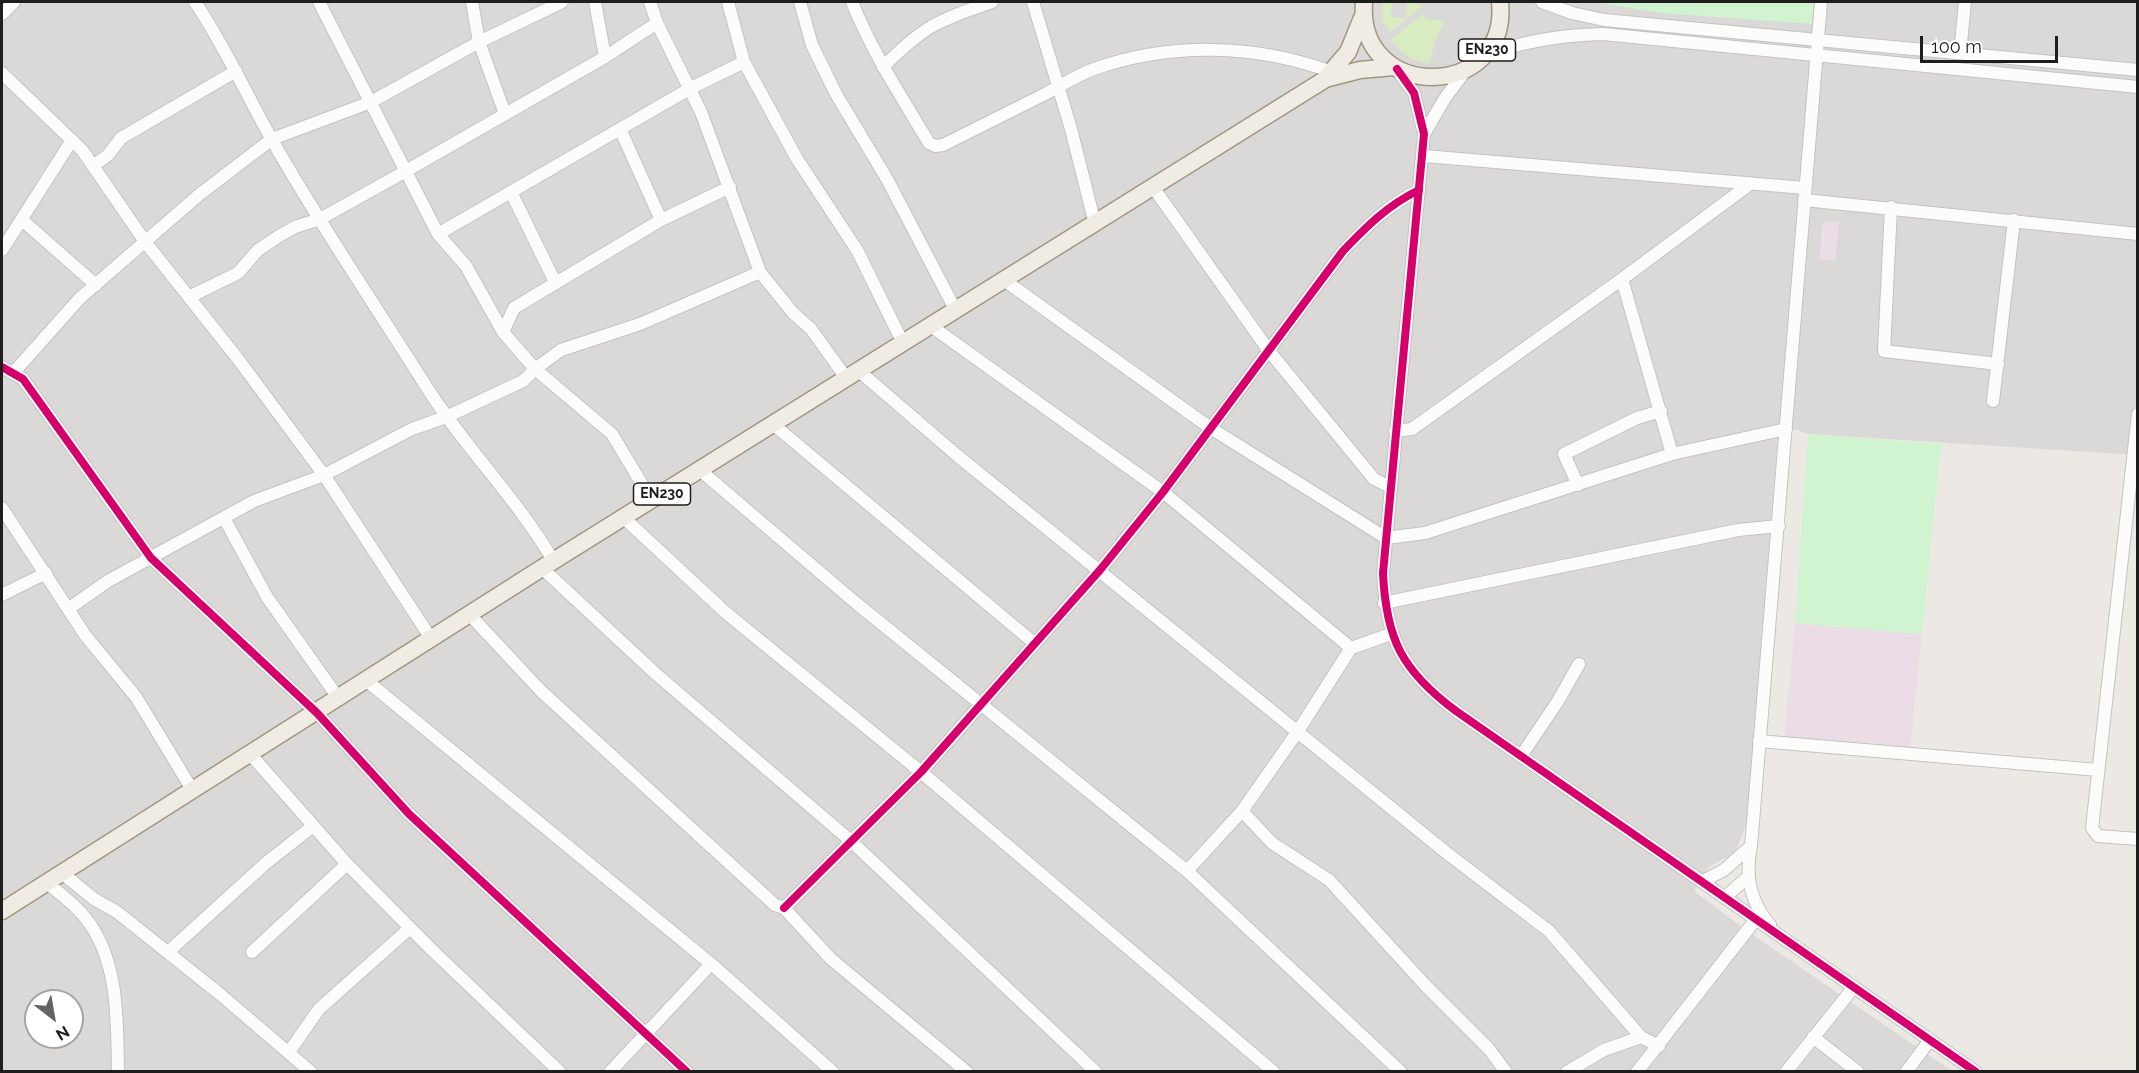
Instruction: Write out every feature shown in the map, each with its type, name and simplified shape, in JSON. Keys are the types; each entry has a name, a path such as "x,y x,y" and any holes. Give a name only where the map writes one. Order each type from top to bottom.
{"main road":[{"name":"EN230","path":"1328,76 1359,70 1395,68 1428,78 1444,77 1466,70 1481,58 1498,28 1500,2"},
{"name":"EN230","path":"1364,7 1372,44 1395,68"},
{"name":"EN230","path":"2,911 548,565 1328,76 1348,52 1364,7"}],"street":[{"path":"2,14 12,2"},
{"path":"195,2 320,219 446,417 487,471 521,509 548,565 656,674 852,842 1096,1071"},
{"path":"318,2 438,234 466,266 503,332 535,369 612,434 652,501"},
{"path":"472,2 479,42 506,114"},
{"path":"14,372 80,298 200,194 272,139 371,102 479,42 562,2"},
{"path":"595,2 605,57"},
{"path":"650,2 657,23 691,88 760,272 793,313 811,329 853,375 1100,570 1448,854 1549,930 1641,1038 1659,1046"},
{"path":"728,2 744,62 797,159 857,250 903,343"},
{"path":"800,2 812,45 836,94 902,206 956,311"},
{"path":"852,2 865,35 883,67 929,143 935,146 943,145 1093,70 1140,57 1187,50 1250,52 1299,60 1328,76"},
{"path":"883,67 927,27 942,18 992,2"},
{"path":"1033,2 1095,224"},
{"path":"1542,2 1572,13 1604,20 2138,70"},
{"path":"1778,934 1766,920 1748,877 1821,2"},
{"path":"1960,53 1965,2"},
{"path":"1603,34 1604,20"},
{"path":"189,297 238,273 258,250 279,236 295,227 320,219 406,171 605,57 657,23"},
{"path":"1481,58 1532,41 1564,35 1603,34 2138,87"},
{"path":"438,234 691,88 744,62"},
{"path":"1395,68 1414,93 1424,134 1424,156 1386,538 1384,603 1390,634 1409,666 1438,698 1976,1071"},
{"path":"1424,134 1445,98 1466,70"},
{"path":"93,166 108,155 121,138 236,71"},
{"path":"2,73 72,140 93,166 146,243 324,476 432,640"},
{"path":"620,129 661,220"},
{"path":"2,250 72,140"},
{"path":"1424,156 1750,184 1891,207 2138,234"},
{"path":"1395,431 1412,429 1750,184"},
{"path":"503,332 514,308 661,220 730,187"},
{"path":"1153,187 1269,351 1374,479 1390,487"},
{"path":"784,908 921,772 1100,570 1163,492 1209,427 1343,251 1372,220 1396,201 1419,190"},
{"path":"511,192 555,282"},
{"path":"1891,207 1884,351 1998,364"},
{"path":"22,220 96,285"},
{"path":"1993,401 2014,220"},
{"path":"68,609 108,581 254,501 324,476 411,429 446,417 523,381 561,350 640,324 760,272"},
{"path":"1622,279 1672,454"},
{"path":"1004,280 1209,427 1386,538 1425,532 1672,454 1785,429"},
{"path":"931,326 1163,492 1351,648"},
{"path":"2,366 23,379 151,558 317,713 409,814 687,1071"},
{"path":"1578,485 1563,454 1616,427 1661,411"},
{"path":"2138,414 2098,770 2094,833 2138,839"},
{"path":"774,425 1034,643"},
{"path":"701,471 856,603 1187,871 1401,1071"},
{"path":"2,508 85,635 136,697 193,791"},
{"path":"224,518 267,597 339,699"},
{"path":"624,518 725,612 921,772 1274,1071"},
{"path":"1384,603 1738,530 1779,526"},
{"path":"2,595 46,573"},
{"path":"470,615 541,691 775,905 784,908 831,959 967,1071"},
{"path":"1187,871 1242,811 1351,648 1390,634"},
{"path":"1521,756 1558,701 1579,664"},
{"path":"367,681 711,964 833,1071"},
{"path":"1759,741 2098,770"},
{"path":"251,755 347,864 410,928 560,1071"},
{"path":"1242,811 1272,843 1329,880 1426,986 1489,1049 1506,1071"},
{"path":"168,952 266,863 313,826"},
{"path":"1703,881 1724,870 1751,846"},
{"path":"252,952 347,864"},
{"path":"62,873 168,952 311,1071"},
{"path":"1725,897 1748,877"},
{"path":"47,883 74,906 91,925 105,957 116,1002 118,1071"},
{"path":"1638,1071 1756,919"},
{"path":"289,1052 319,1009 410,928"},
{"path":"610,1071 711,964"},
{"path":"1786,1071 1854,987"},
{"path":"1813,1037 1858,1071"},
{"path":"1567,1071 1604,1050 1641,1038"},
{"path":"1906,1071 1930,1040"}],"shaded area":[{"path":"2,2 2137,2 2137,455 1808,434 1779,424 1747,823 1735,853 1710,866 1694,891 1753,935 1952,1071 2,1072"},
{"path":"1823,221 1839,222 1835,261 1819,260"},
{"path":"1795,623 1922,634 1910,750 1784,739"}],"green space":[{"path":"1383,2 1392,2 1391,17 1406,18 1407,2 1415,2 1421,7 1390,32 1382,21"},
{"path":"1594,2 1814,2 1812,24 1662,13"},
{"path":"1422,15 1428,20 1440,20 1444,23 1435,40 1429,64 1408,57 1390,40"},
{"path":"1808,434 1941,444 1922,634 1795,623"}],"cycle path":[{"path":"1397,69 1414,93 1424,134 1383,573 1388,617 1400,652 1422,682 1456,711 1976,1072"},
{"path":"784,908 921,772 1100,570 1163,492 1343,251 1378,217 1397,202 1419,190"},
{"path":"2,367 23,379 151,558 317,713 409,814 687,1072"}]}
